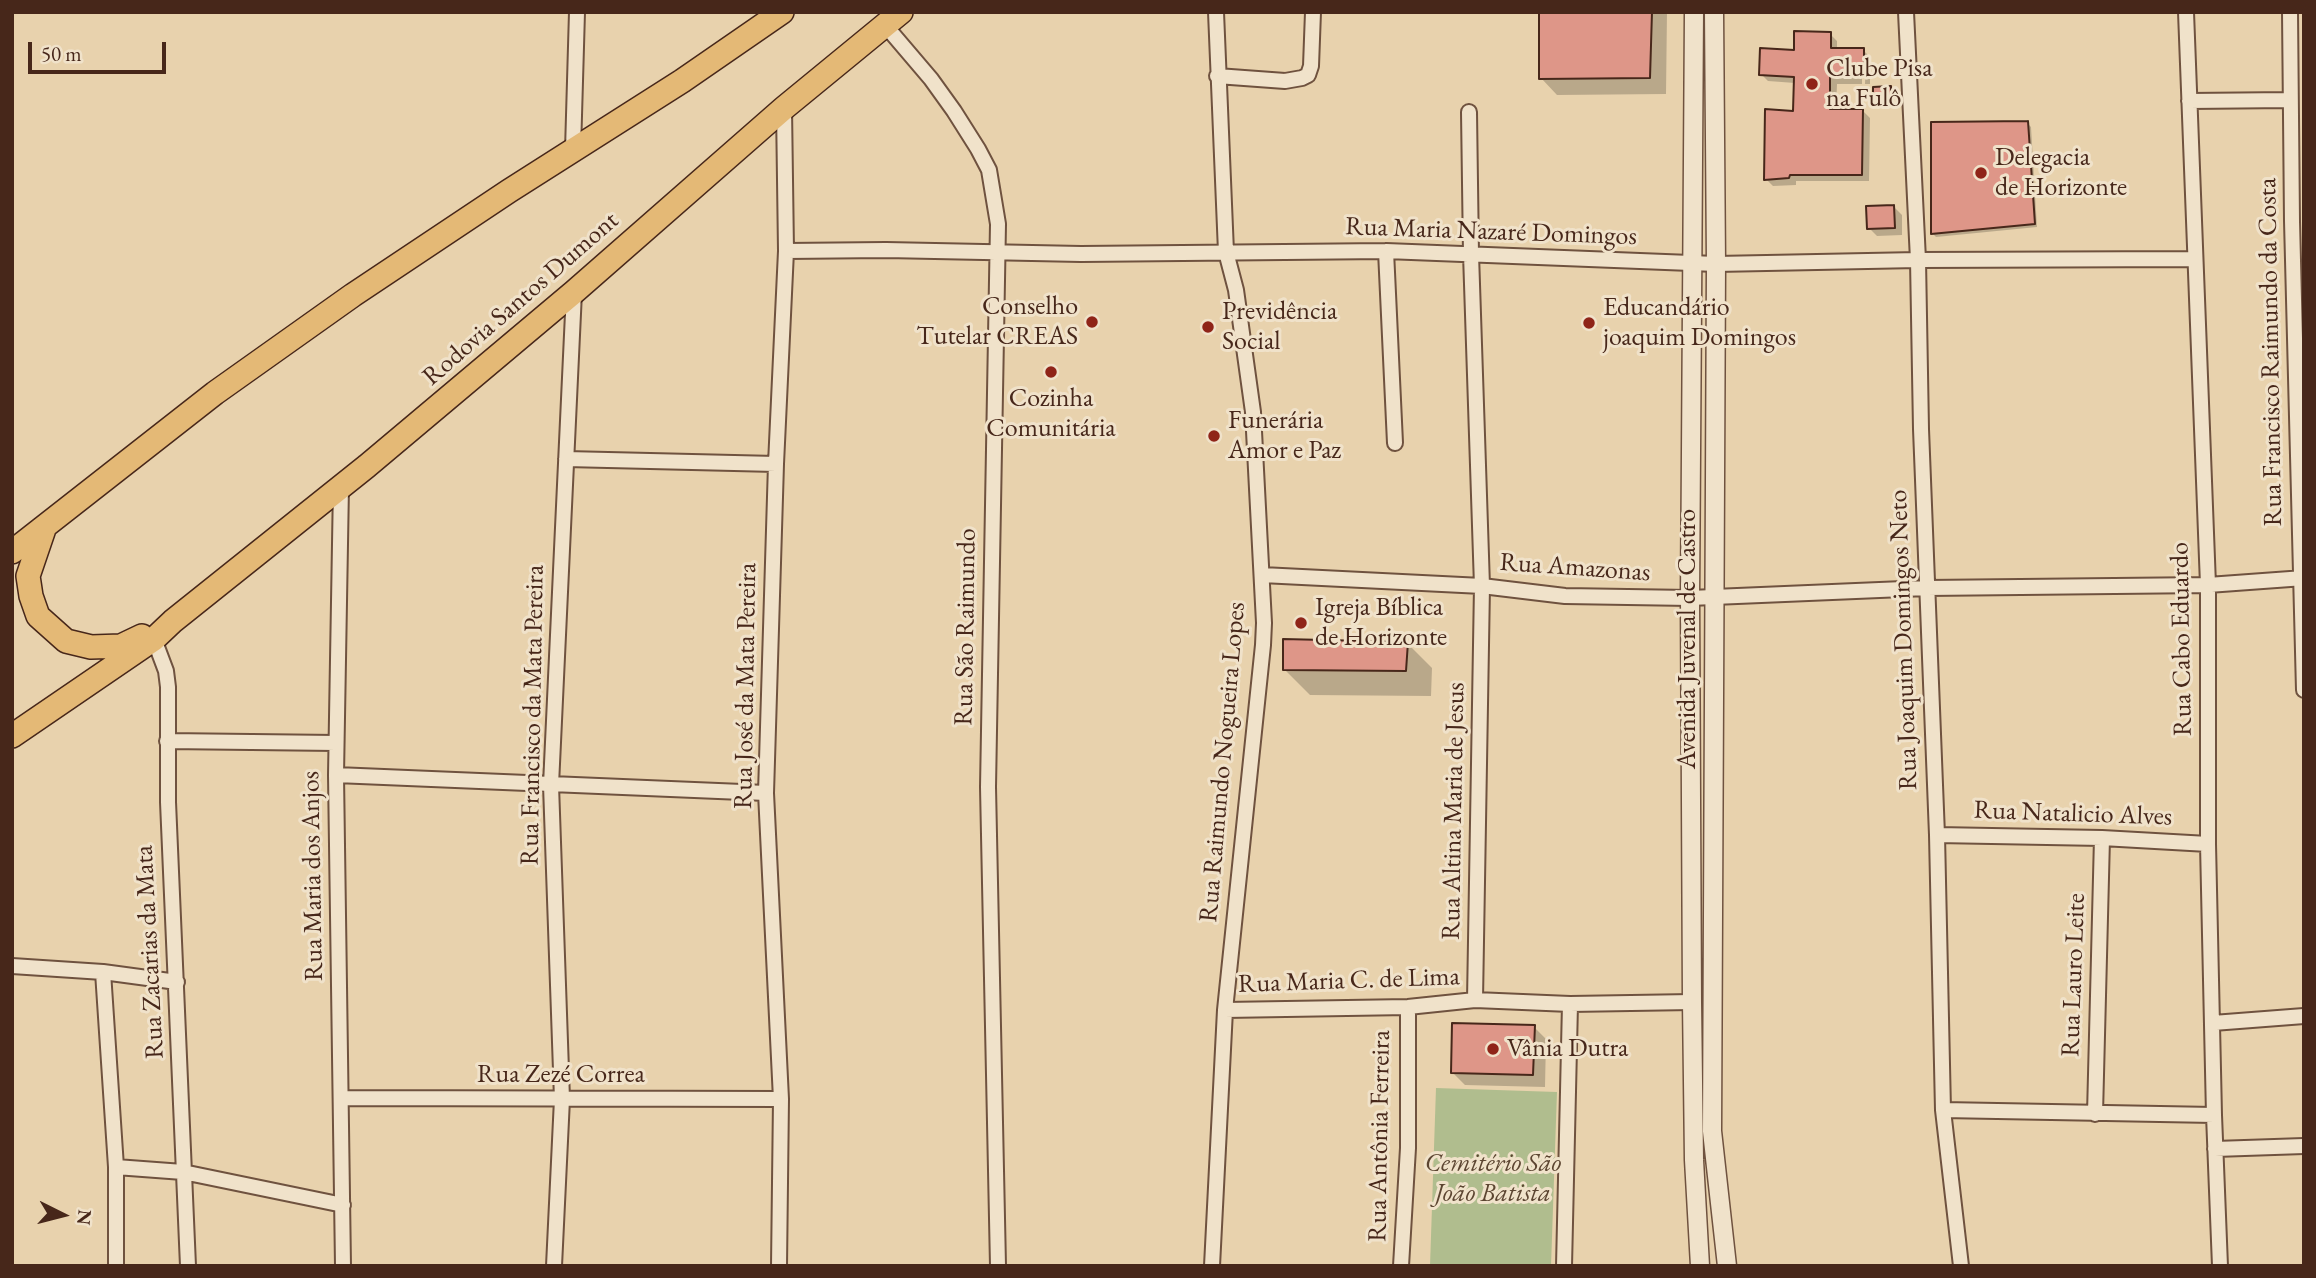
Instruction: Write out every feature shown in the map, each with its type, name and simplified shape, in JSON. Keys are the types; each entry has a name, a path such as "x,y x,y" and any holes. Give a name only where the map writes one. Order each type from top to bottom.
{"highway":[{"path":"12,552 215,393 353,295 573,150 762,20 782,12"},
{"name":"Rodovia Santos Dumont","path":"173,621 341,486 574,292 784,108 893,18"},
{"path":"45,528 28,576 31,596 38,616 66,641 91,647 121,646 173,621"},
{"path":"12,736 154,639 173,621"}],"street":[{"path":"573,150 577,12"},
{"name":"Rua Raimundo Nogueira Lopes","path":"1212,1266 1225,1010 1263,645 1253,412 1236,290 1226,252 1216,12"},
{"path":"1217,76 1285,81 1308,75 1311,66 1313,12"},
{"name":"Avenida Juvenal de Castro","path":"1694,12 1690,598 1693,1160 1700,1266"},
{"name":"Avenida Juvenal de Castro","path":"1714,12 1716,264 1712,1131 1727,1266"},
{"name":"Rua Joaquim Domingos Neto","path":"1906,12 1918,260 1943,1110 1961,1266"},
{"name":"Rua Cabo Eduardo","path":"2186,12 2208,585 2208,844 2220,1266"},
{"name":"Rua Francisco Raimundo da Costa","path":"2290,12 2304,690"},
{"name":"Rua São Raimundo","path":"893,18 989,170 998,224 988,787 998,1266"},
{"path":"2189,101 2290,100"},
{"name":"Rua José da Mata Pereira","path":"779,1266 781,1099 766,793 776,464 786,251 784,108"},
{"name":"Rua Altina Maria de Jesus","path":"1469,112 1482,586 1475,1000"},
{"name":"Rua Maria Nazaré Domingos","path":"786,251 996,251 1081,254 1386,251 1716,264 2195,259"},
{"path":"1386,251 1395,443"},
{"name":"Rua Francisco da Mata Pereira","path":"554,1266 562,1099 551,785 574,292"},
{"path":"566,459 776,464"},
{"name":"Rua Maria dos Anjos","path":"341,486 335,775 343,1266"},
{"name":"Rua Amazonas","path":"1262,575 1482,586 1565,596 1690,598 1927,588 2208,585 2302,578"},
{"name":"Rua Zacarias da Mata","path":"154,639 166,671 188,1266"},
{"path":"167,741 336,743"},
{"path":"335,775 766,793"},
{"name":"Rua Natalicio Alves","path":"1937,835 2102,838 2208,844"},
{"name":"Rua Lauro Leite","path":"2095,1114 2102,838"},
{"path":"12,966 103,972 177,982"},
{"path":"103,972 116,1167 116,1266"},
{"path":"1475,1000 1570,1004 1692,1002"},
{"name":"Rua Maria C. de Lima","path":"1225,1010 1408,1007 1475,1000"},
{"path":"1564,1266 1570,1004"},
{"name":"Rua Antônia Ferreira","path":"1401,1266 1408,1148 1408,1007"},
{"path":"2213,1023 2304,1016"},
{"name":"Rua Zezé Correa","path":"341,1098 781,1099"},
{"path":"1943,1110 2214,1115"},
{"path":"2216,1149 2304,1146"},
{"path":"116,1167 183,1172 343,1205"}],"green space":[{"name":"Cemitério São João Batista","path":"1436,1088 1557,1092 1551,1266 1430,1266"}],"building":[{"path":"1539,12 1652,12 1650,78 1539,79"},
{"path":"1794,31 1831,32 1831,48 1864,48 1864,77 1830,77 1830,109 1863,109 1862,175 1790,175 1789,178 1764,180 1765,109 1793,111 1794,77 1759,75 1760,48 1794,50"},
{"path":"1891,86 1891,103 1873,103 1873,87"},
{"name":"Delegacia de Horizonte","path":"2028,121 2035,224 1931,234 1931,122"},
{"path":"1894,205 1895,228 1867,229 1866,206"},
{"path":"1283,639 1408,642 1406,671 1283,670"},
{"name":"Vânia Dutra","path":"1452,1023 1535,1025 1533,1075 1451,1073"}],"place":[{"name":"Clube Pisa na Fulô","path":"1812,84"},
{"name":"Delegacia de Horizonte","path":"1981,173"},
{"name":"Conselho Tutelar CREAS","path":"1092,322"},
{"name":"Educandário joaquim Domingos","path":"1589,323"},
{"name":"Previdência Social","path":"1208,327"},
{"name":"Cozinha Comunitária","path":"1051,372"},
{"name":"Funerária Amor e Paz","path":"1214,436"},
{"name":"Igreja Bíblica de Horizonte","path":"1301,623"},
{"name":"Vânia Dutra","path":"1493,1049"}]}
